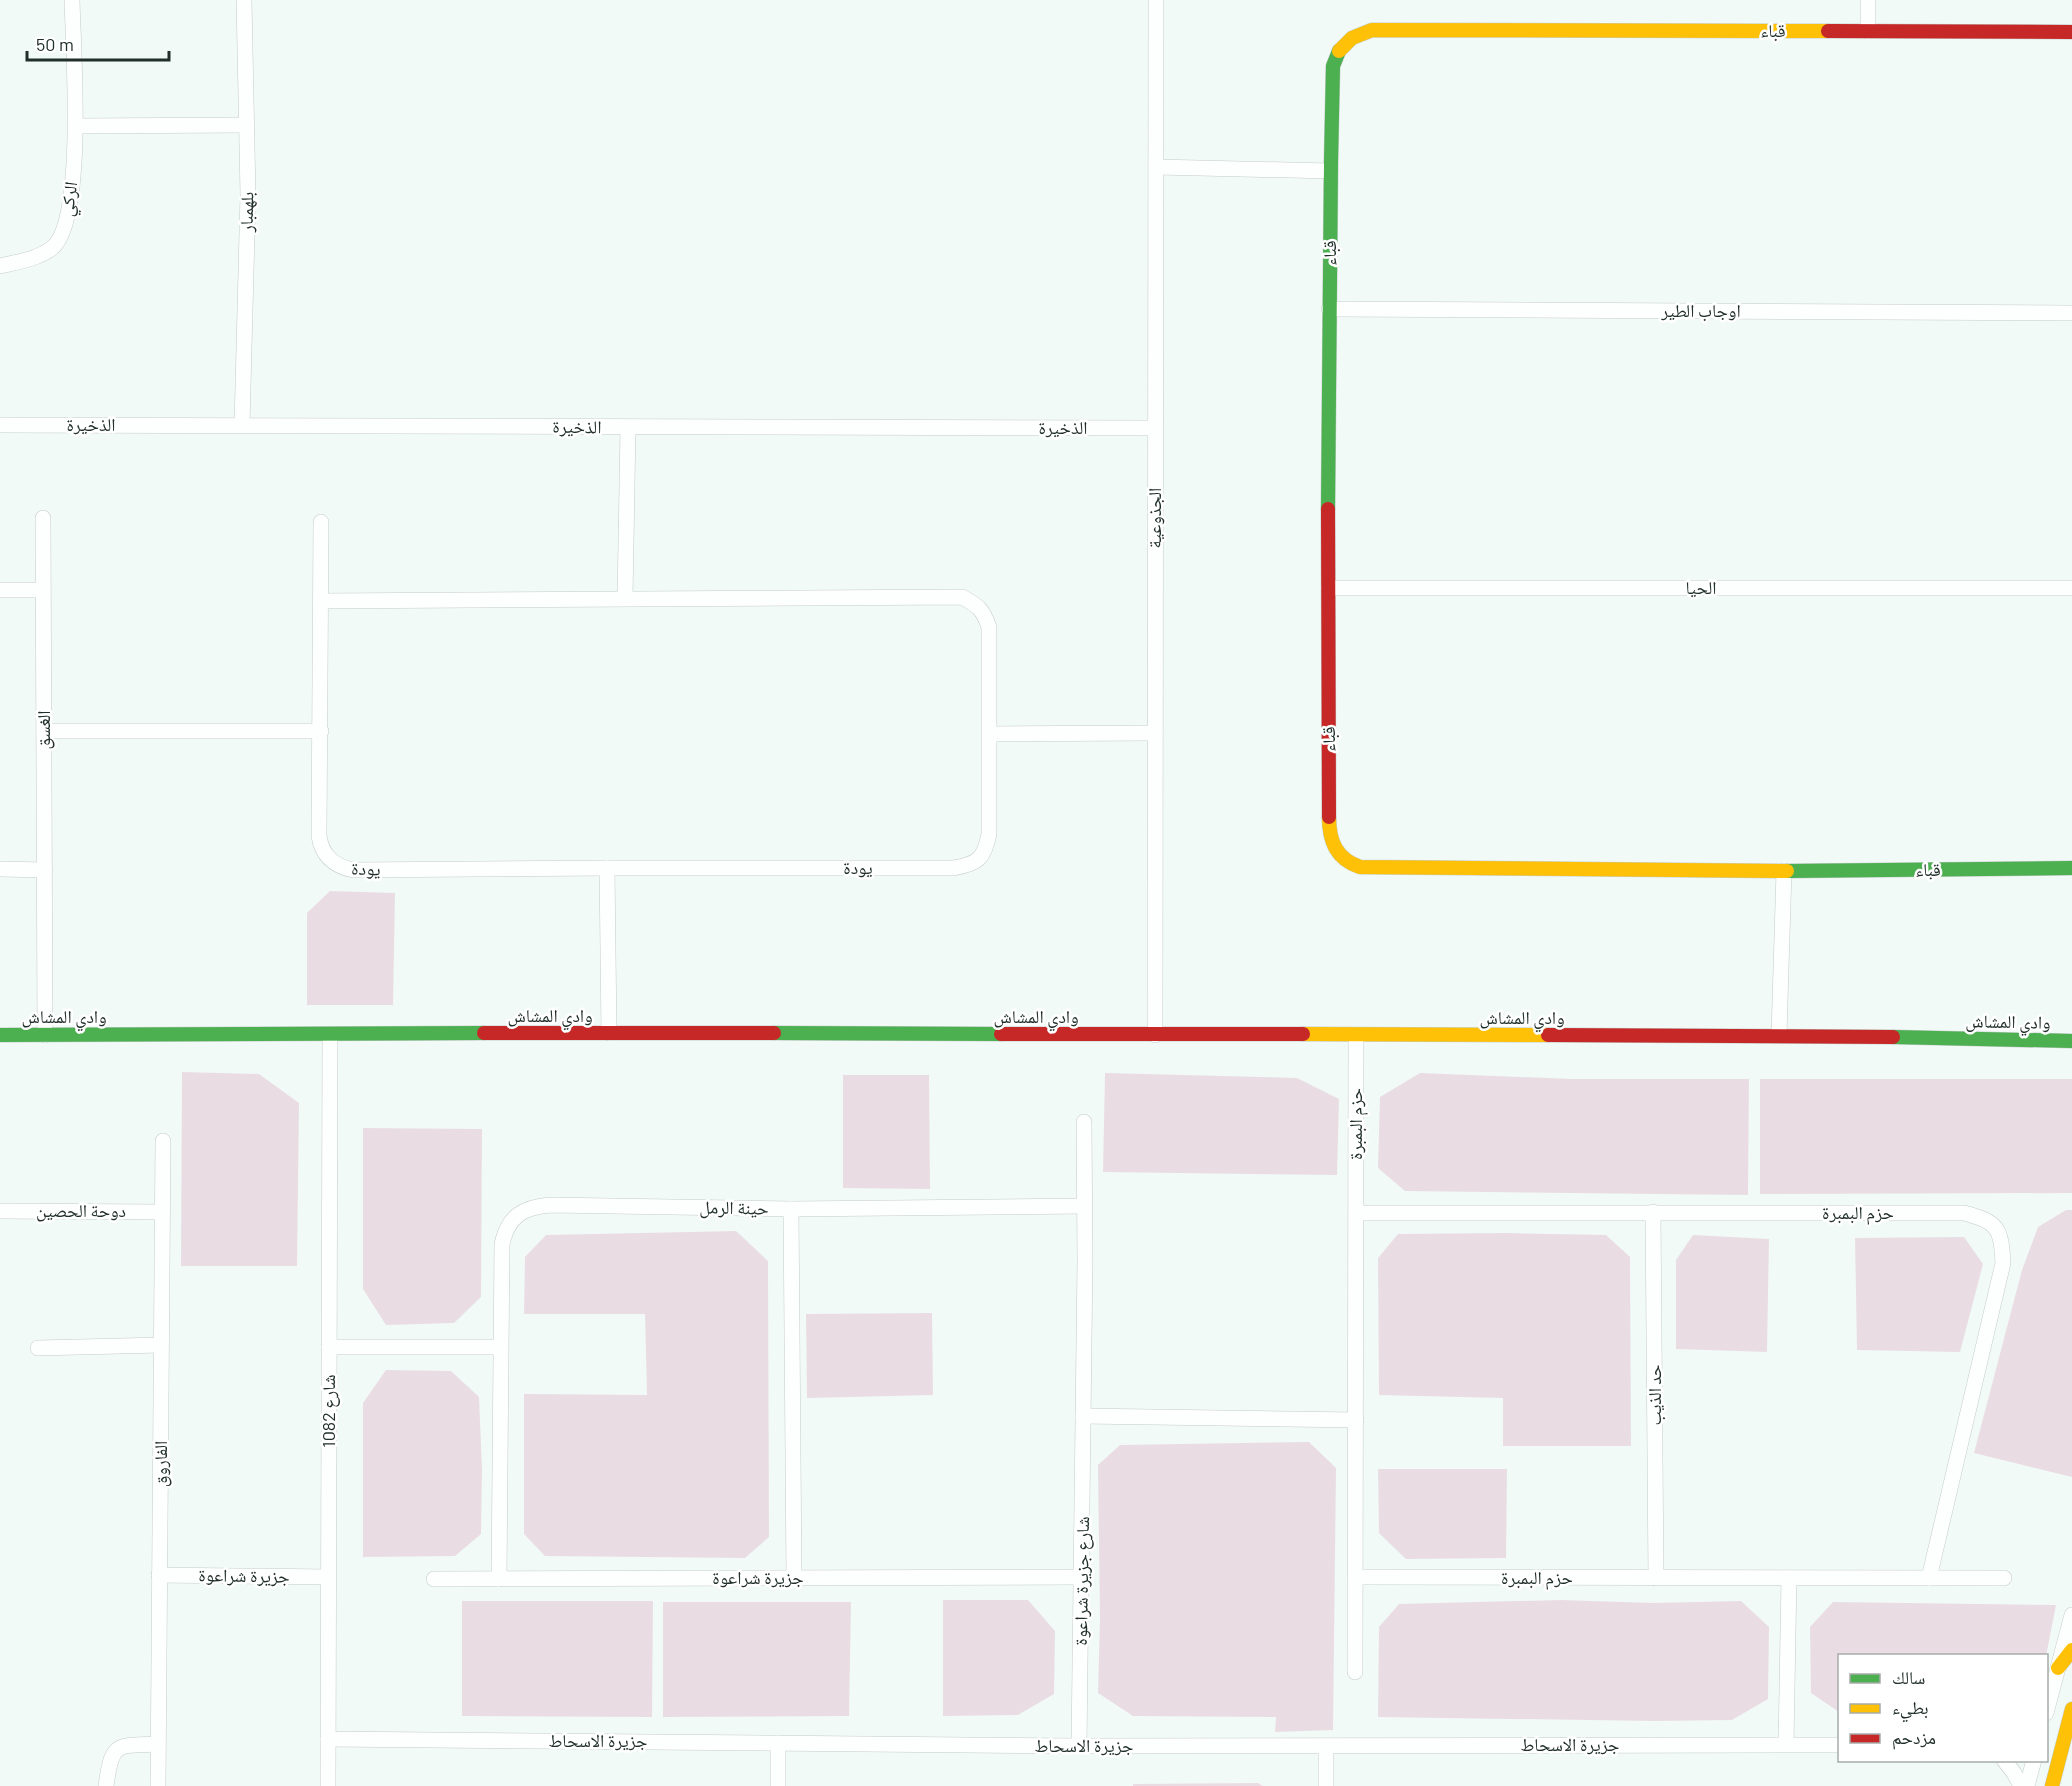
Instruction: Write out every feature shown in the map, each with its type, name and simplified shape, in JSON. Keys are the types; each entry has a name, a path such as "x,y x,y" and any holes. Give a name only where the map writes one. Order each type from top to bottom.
{"street":[{"name":"الركي","path":"0,266 30,259 53,248 67,222 77,126 72,0"},
{"name":"بلهمبار","path":"242,425 248,195 244,0"},
{"name":"الجذوعية","path":"1155,1035 1155,428 1158,167 1156,0"},
{"path":"1868,0 1868,31"},
{"name":"قباء","path":"2072,32 1372,30 1356,35 1342,45 1335,55 1333,66 1329,309 1329,833 1334,850 1349,864 1360,867 1784,871 2072,868"},
{"path":"77,126 246,125"},
{"path":"1158,167 1330,171"},
{"name":"اوجاب الطير","path":"1329,309 2072,313"},
{"name":"الذخيرة","path":"0,425 1155,428"},
{"path":"625,598 628,428"},
{"name":"الغسق","path":"43,518 45,1035"},
{"name":"يودة","path":"321,522 319,836 325,854 340,868 353,870 953,868 968,866 978,860 985,851 989,834 989,627 984,614 976,605 962,597 321,601"},
{"name":"الحيا","path":"1329,588 2072,588"},
{"path":"0,590 43,590"},
{"path":"44,731 321,731"},
{"path":"990,734 1155,733"},
{"path":"608,868 609,1033"},
{"path":"0,869 45,870"},
{"path":"1779,1035 1784,871"},
{"name":"وادي المشاش","path":"0,1035 609,1033 1779,1035 2072,1041"},
{"name":"شارع 1082","path":"328,1786 330,1035"},
{"name":"حزم البمبرة","path":"1355,1672 1356,1036"},
{"name":"شارع جزيرة شراعوة","path":"1079,1746 1084,1122"},
{"name":"الفاروق","path":"158,1786 163,1141"},
{"name":"حينة الرمل","path":"499,1579 502,1244 516,1216 526,1209 537,1206 791,1209 794,1578"},
{"path":"791,1209 1084,1206"},
{"name":"دوحة الحصين","path":"0,1211 162,1212"},
{"name":"حد الذيب","path":"1653,1212 1656,1578"},
{"name":"حزم البمبرة","path":"1356,1213 1964,1213 1983,1218 1996,1228 2002,1239 2003,1263 1929,1578"},
{"path":"38,1348 161,1345"},
{"path":"329,1347 500,1347"},
{"path":"1083,1416 1356,1420"},
{"name":"جزيرة شراعوة","path":"159,1575 328,1577"},
{"name":"جزيرة شراعوة","path":"434,1579 1082,1577"},
{"name":"حزم البمبرة","path":"1356,1577 2004,1578"},
{"path":"1786,1744 1789,1578"},
{"path":"2048,1706 2072,1615"},
{"path":"2058,1668 2072,1650"},
{"path":"2052,1786 2072,1708"},
{"name":"جزيرة الاسحاط","path":"328,1739 1079,1746 1838,1745"},
{"path":"106,1786 109,1759 116,1749 129,1745 158,1743"},
{"path":"778,1743 778,1786"},
{"path":"1326,1746 1326,1786"},
{"path":"2005,1762 2021,1786"},
{"path":"2027,1786 2034,1762"}],"building":[{"path":"330,891 395,893 393,1005 307,1005 307,913"},
{"path":"182,1072 259,1074 299,1103 297,1266 181,1266"},
{"path":"1105,1073 1297,1078 1339,1099 1337,1175 1103,1172"},
{"path":"1420,1073 1572,1079 1749,1079 1748,1195 1405,1191 1378,1168 1380,1097"},
{"path":"843,1075 929,1075 930,1189 843,1188"},
{"path":"1760,1079 2072,1079 2072,1193 1760,1194"},
{"path":"363,1128 482,1129 481,1297 454,1323 386,1325 363,1289"},
{"path":"2066,1210 2072,1210 2072,1477 1974,1453 2022,1270 2038,1227"},
{"path":"736,1231 768,1261 769,1537 745,1558 545,1556 524,1534 524,1394 647,1395 645,1314 524,1314 525,1257 546,1235"},
{"path":"1398,1234 1606,1235 1630,1257 1631,1446 1503,1446 1503,1398 1379,1395 1378,1258"},
{"path":"1693,1235 1769,1239 1767,1352 1676,1349 1676,1260"},
{"path":"1964,1237 1983,1264 1960,1352 1857,1350 1855,1238"},
{"path":"932,1313 933,1395 807,1398 806,1314"},
{"path":"386,1370 451,1371 479,1397 482,1469 481,1534 455,1556 363,1557 363,1403"},
{"path":"1309,1442 1336,1468 1333,1730 1275,1732 1276,1717 1133,1716 1098,1693 1100,1619 1098,1465 1120,1445"},
{"path":"1378,1469 1507,1469 1506,1558 1406,1559 1379,1533"},
{"path":"943,1600 1028,1600 1055,1631 1054,1694 1018,1715 943,1716"},
{"path":"1561,1600 1653,1603 1741,1601 1769,1627 1768,1699 1732,1720 1378,1717 1379,1627 1399,1604"},
{"path":"462,1601 653,1601 652,1717 462,1716"},
{"path":"663,1602 851,1602 849,1716 663,1717"},
{"path":"1833,1602 2056,1605 2046,1654 1838,1654 1838,1711 1811,1693 1810,1627"},
{"path":"1258,1783 1263,1786 1133,1786 1133,1784"}],"traffic: fast":[{"path":"1328,509 1333,66 1339,51"},
{"path":"1787,871 2072,868"},
{"path":"0,1035 484,1033"},
{"path":"774,1033 1001,1034"},
{"path":"1893,1037 2072,1041"}],"traffic: slow":[{"path":"1339,51 1352,38 1372,30 1828,31"},
{"path":"1329,817 1330,834 1336,848 1345,859 1360,867 1787,871"},
{"path":"1303,1034 1548,1035"},
{"path":"2058,1668 2072,1650"},
{"path":"2052,1786 2072,1709"}],"traffic: jam":[{"path":"1828,31 2072,32"},
{"path":"1328,509 1329,817"},
{"path":"484,1033 774,1033"},
{"path":"1001,1034 1303,1034"},
{"path":"1548,1035 1893,1037"}]}
